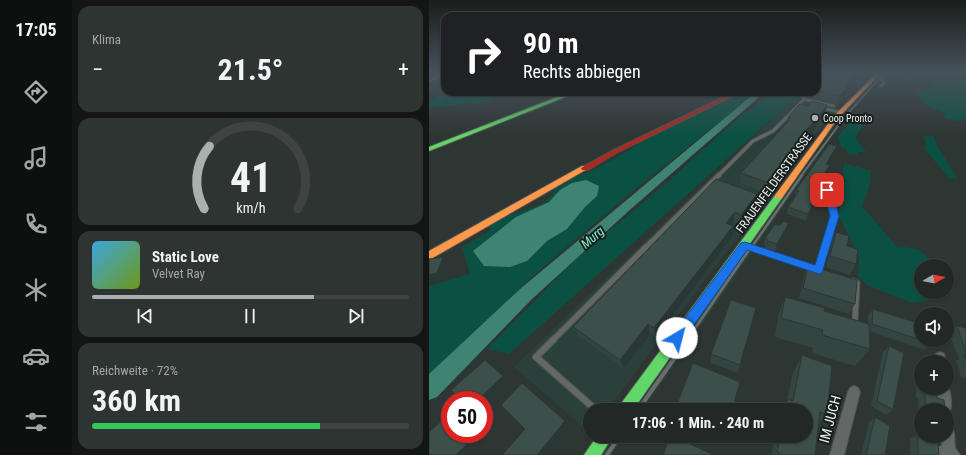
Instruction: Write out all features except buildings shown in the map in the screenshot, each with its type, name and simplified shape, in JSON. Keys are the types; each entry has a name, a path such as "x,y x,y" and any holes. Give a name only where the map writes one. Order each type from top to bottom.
{"main road":[{"name":"FRAUENFELDERSTRASSE","path":"630,403 745,246 837,109 855,94"},
{"path":"429,148 565,96"},
{"path":"429,256 616,151 730,96"},
{"path":"592,455 601,443"}],"street":[{"name":"IM JUCH","path":"837,455 854,392"},
{"path":"947,443 947,454"}],"lane":[{"path":"802,96 803,101 808,105"},
{"path":"803,101 837,109"},
{"path":"588,403 536,357 753,141 773,131 803,101"},
{"path":"814,106 837,109"},
{"path":"819,270 834,216 827,190"},
{"path":"745,246 825,272"},
{"path":"844,279 857,283 855,319"}],"shaded area":[{"path":"849,94 833,111 612,403 583,403 583,427 514,367 796,96"},
{"path":"861,94 867,94 841,123 648,403 639,403 829,134"},
{"path":"916,94 966,94 966,119 955,121 944,118 946,114 926,105"},
{"path":"441,95 441,96 507,96 485,102 429,108 429,101"},
{"path":"733,96 752,96 639,186 543,267 429,374 429,286 470,274 462,247 490,231 490,225 507,216 543,204 552,195 554,190 575,177 591,171 623,154 667,127","holes":["560,190 597,196 585,207 567,229 547,241 527,261 484,266 473,251 516,218 549,202"]},
{"path":"767,96 796,96 509,354 487,349 574,261 664,185 735,121"},
{"path":"857,115 866,120 855,138 866,152 857,152 857,155 848,154 846,149 841,148 838,136"},
{"path":"923,136 934,136 936,144 958,179 949,178 925,149 926,143"},
{"path":"844,163 871,171 869,188 862,206 896,246 918,249 930,259 914,259 914,299 931,299 913,303 867,285 858,276 859,257 839,216"},
{"path":"586,180 599,186 597,196 585,207 567,229 547,241 527,261 510,267 484,266 473,251 516,217 549,202 560,190 572,183"},
{"path":"610,443 620,443 612,455 602,455"}],"waterway":[{"name":"Murg","path":"429,389 526,294 627,205 756,96"}],"railway":[{"path":"843,119 865,94"},
{"path":"801,176 844,118"},
{"path":"751,248 802,175"},
{"path":"687,340 751,247"},
{"path":"643,403 688,339"},
{"path":"607,455 615,443"}],"traffic: fast":[{"path":"429,149 565,96"},
{"path":"630,403 779,196"},
{"path":"592,455 601,443"}],"traffic: slow":[{"path":"779,196 836,117 858,94"},
{"path":"429,256 585,168"}],"traffic: jam":[{"path":"585,168 616,151 730,96"}],"place":[{"name":"Coop Pronto","path":"815,118"}],"route":[{"path":"677,338 745,246 819,270 834,216 827,190"}]}
